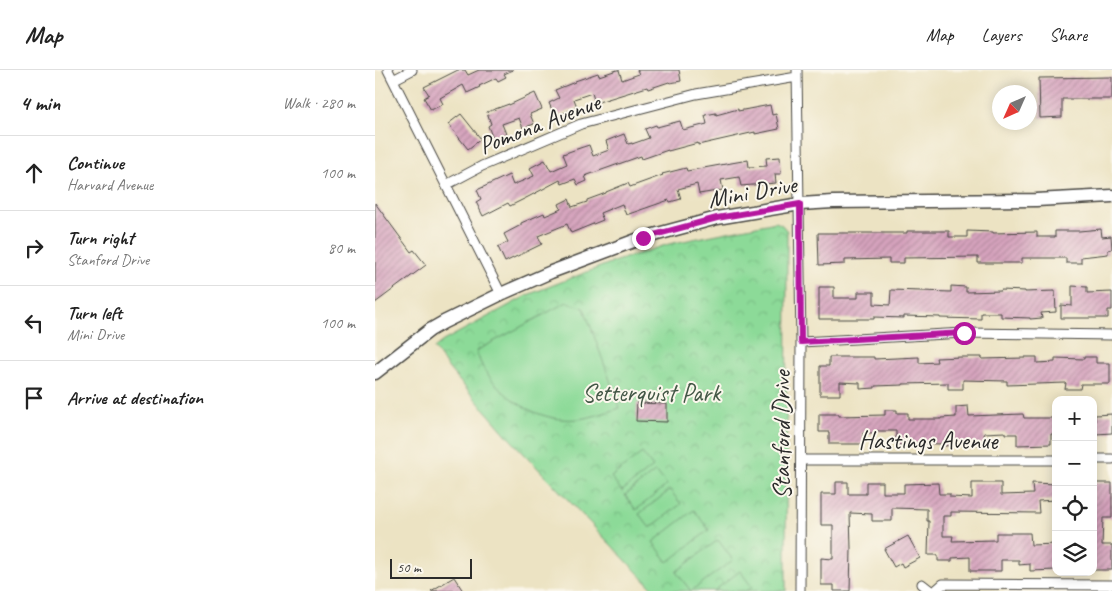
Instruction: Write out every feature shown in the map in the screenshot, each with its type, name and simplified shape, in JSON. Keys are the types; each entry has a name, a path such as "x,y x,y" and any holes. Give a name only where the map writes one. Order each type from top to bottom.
{"street":[{"path":"388,70 501,294"},
{"path":"393,80 412,70"},
{"name":"Pomona Avenue","path":"445,185 482,166 581,124 696,94 797,73"},
{"name":"Stanford Drive","path":"797,73 801,342 800,591"},
{"name":"Mini Drive","path":"375,373 430,330 501,294 551,272 639,238 717,218 800,204 833,202 1036,200 1112,196"},
{"path":"801,342 964,333 1112,334"},
{"path":"1097,459 1112,459"},
{"name":"Hastings Avenue","path":"801,460 1052,460"},
{"path":"922,584 931,591"},
{"path":"935,591 943,584 1112,585"}],"green space":[{"name":"Setterquist Park","path":"776,222 787,231 786,591 655,591 510,439 450,370 434,348 443,341 530,294 613,262 669,244"},
{"path":"567,302 584,308 620,408 579,419 552,418 539,414 504,393 481,365 476,351"},
{"path":"642,453 653,467 622,491 611,477"},
{"path":"656,471 667,485 636,510 625,495"},
{"path":"670,490 681,504 650,528 639,514"},
{"path":"694,510 709,530 668,562 653,542"},
{"path":"718,540 733,560 691,591 676,572"},
{"path":"740,571 752,587 746,591 714,591"}],"building":[{"path":"458,70 465,70 468,75 479,70 513,70 504,74 506,77 498,81 496,78 467,93 463,85 440,98 443,104 431,110 424,98 429,95 424,87"},
{"path":"619,70 622,80 639,74 637,70 679,70 681,81 669,82 648,89 647,87 595,103 592,93 574,99 577,107 555,117 549,103 559,98 555,90 598,73 599,76"},
{"path":"1112,77 1112,99 1062,99 1062,117 1040,118 1039,78"},
{"path":"535,93 542,109 530,114 534,124 523,128 519,118 502,124 506,134 493,139 488,126 491,124 487,112 509,105"},
{"path":"770,105 772,115 776,114 779,129 755,134 755,132 698,145 698,143 668,150 642,159 641,156 585,176 587,181 578,185 575,179 562,184 560,180 510,206 508,203 483,216 476,202 481,199 477,190 509,175 513,185 534,176 530,168 545,160 551,171 567,164 563,154 589,145 593,156 609,150 606,141 624,134 628,144 632,144 649,138 645,129 656,125 657,127 680,121 683,130 707,124 705,115 716,113 716,115 738,109 738,111"},
{"path":"461,114 481,139 468,149 448,124"},
{"path":"780,157 781,174 775,174 776,183 741,186 739,177 721,180 723,190 699,194 697,184 678,189 681,199 670,202 669,200 626,215 622,204 600,213 603,220 571,233 567,224 538,236 542,244 505,262 498,247 508,242 504,234 521,225 521,223 544,213 545,216 561,209 559,204 569,199 572,207 628,183 630,187 662,174 686,168 687,171 748,160 749,167 767,166 766,158"},
{"path":"375,203 411,252 414,250 426,265 375,303"},
{"path":"1101,229 1102,237 1111,236 1112,249 1108,250 1108,254 1081,257 1081,263 1066,263 1066,258 1022,258 1022,263 978,263 978,257 904,258 904,263 889,263 889,259 845,260 845,264 819,265 818,233 949,231 949,237 967,237 967,231 993,233 1037,232 1037,237 1055,237 1055,231"},
{"path":"951,286 966,287 966,292 1001,290 1025,292 1055,291 1056,312 1041,313 1042,318 1030,319 1001,317 1001,313 981,313 981,319 904,316 904,318 819,319 819,287 834,287 834,298 858,298 858,292 874,292 874,304 890,305 891,290 951,292"},
{"path":"1072,286 1087,287 1087,293 1112,292 1112,310 1108,310 1108,318 1061,318 1061,305 1072,306"},
{"path":"829,357 874,357 874,359 919,357 919,363 937,362 936,358 1037,357 1037,363 1055,362 1055,358 1084,359 1084,357 1096,357 1096,363 1110,363 1110,384 1081,384 1080,389 1065,389 1066,383 1007,385 1007,381 963,380 963,389 948,389 948,383 903,384 860,389 860,383 840,382 840,395 820,395 820,366 829,366"},
{"path":"637,403 667,404 667,422 636,421"},
{"path":"968,406 969,416 1023,414 1024,418 1052,418 1051,444 1017,445 1017,434 1005,434 1005,432 984,433 985,444 942,446 942,444 908,443 908,445 896,445 896,431 876,431 876,433 863,433 863,444 829,444 829,432 819,432 819,414 839,414 839,416 885,415 885,410 897,410 897,413 908,413 908,419 941,419 956,417 956,407"},
{"path":"1112,414 1112,433 1097,434 1097,415"},
{"path":"836,482 848,482 848,494 866,494 866,482 883,482 883,493 904,493 904,484 938,483 939,494 950,494 950,497 972,498 972,483 1001,483 1001,495 1033,494 1032,483 1052,484 1052,500 1038,501 1039,513 951,512 951,516 943,516 943,536 953,536 952,541 996,540 996,533 1030,533 1031,545 1052,544 1052,570 1030,571 1030,564 1019,565 1019,560 1001,560 1001,571 970,571 970,557 952,558 952,561 938,561 938,555 928,555 929,521 927,521 927,509 892,508 892,521 872,521 872,514 850,513 850,591 834,591 834,585 821,585 821,558 833,559 833,525 821,525 821,494 836,494"},
{"path":"1097,483 1112,483 1112,518 1103,518 1102,545 1112,545 1112,570 1097,570"},
{"path":"908,536 920,558 903,567 901,563 894,567 884,549"},
{"path":"454,577 463,591 431,591"}],"route":[{"path":"643,238 717,218 800,204 801,342 964,333"}]}
